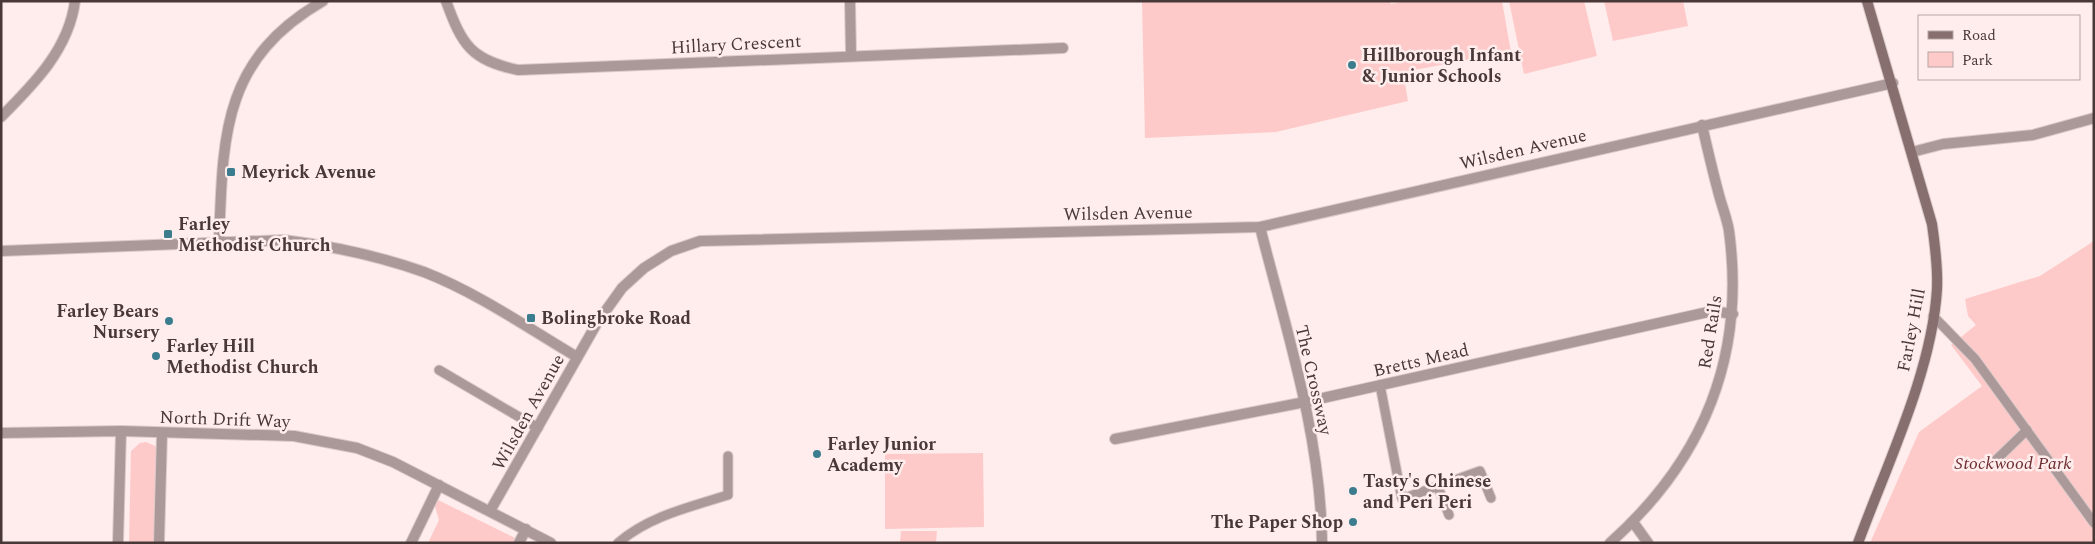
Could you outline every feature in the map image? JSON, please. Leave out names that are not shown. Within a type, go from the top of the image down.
[{"type":"main road","name":"Farley Hill","points":[[1858,543],[1919,380],[1937,288],[1936,252],[1932,224],[1893,83],[1867,1]]},
{"type":"street","points":[[1,117],[31,87],[59,50],[74,12],[75,1]]},
{"type":"street","points":[[219,243],[222,157],[240,85],[253,62],[272,39],[297,16],[323,1]]},
{"type":"street","name":"Hillary Crescent","points":[[446,1],[457,31],[469,47],[493,64],[518,70],[851,55],[1063,48]]},
{"type":"street","points":[[850,1],[851,55]]},
{"type":"street","name":"Wilsden Avenue","points":[[490,511],[597,323],[622,288],[644,268],[671,251],[700,241],[1260,227],[1702,124],[1893,83]]},
{"type":"street","points":[[1912,152],[1943,144],[2033,135],[2094,118]]},
{"type":"street","name":"Red Rails","points":[[1610,543],[1633,522],[1676,470],[1694,441],[1712,402],[1721,374],[1733,314],[1733,281],[1728,230],[1702,124]]},
{"type":"street","name":"The Crossway","points":[[1260,227],[1305,402],[1316,468],[1322,543]]},
{"type":"street","points":[[1,251],[284,240],[320,245],[379,258],[425,273],[473,296],[578,357]]},
{"type":"street","name":"Bretts Mead","points":[[1115,439],[1305,402],[1699,314],[1713,312],[1733,314]]},
{"type":"street","points":[[118,543],[121,432]]},
{"type":"street","name":"North Drift Way","points":[[1,433],[121,432],[294,436],[357,448],[393,462],[551,543]]},
{"type":"street","points":[[160,543],[162,433]]},
{"type":"street","points":[[411,543],[439,485]]},
{"type":"street","points":[[1633,522],[1648,543]]},
{"type":"street","points":[[519,543],[526,529]]},
{"type":"lane","points":[[1933,316],[1975,359],[2094,523]]},
{"type":"lane","points":[[439,370],[538,428]]},
{"type":"lane","points":[[1380,385],[1402,499],[1480,471],[1491,498]]},
{"type":"lane","points":[[1996,460],[2027,430]]},
{"type":"lane","points":[[618,543],[654,520],[674,511],[728,495],[728,456]]},
{"type":"lane","points":[[1438,487],[1449,515]]},
{"type":"green space","name":"Hillborough Infant & Junior Schools","points":[[1142,1],[1390,1],[1391,4],[1406,1],[1502,1],[1511,52],[1403,72],[1408,101],[1276,132],[1145,138]]},
{"type":"green space","points":[[1509,1],[1584,1],[1597,56],[1524,74]]},
{"type":"green space","points":[[1604,1],[1683,1],[1688,26],[1613,41]]},
{"type":"green space","name":"Stockwood Park","points":[[2094,241],[2094,543],[1870,543],[1919,432],[1982,386],[1951,345],[1976,325],[1968,316],[1965,299],[2040,276]]},
{"type":"green space","points":[[146,442],[155,446],[158,452],[156,543],[129,543],[131,451],[140,443]]},
{"type":"green space","points":[[983,453],[984,527],[885,529],[885,454]]},
{"type":"green space","points":[[436,499],[515,538],[513,543],[428,543],[439,520],[434,503]]},
{"type":"green space","points":[[901,531],[937,531],[936,543],[900,543]]},
{"type":"place","name":"Hillborough Infant & Junior Schools","points":[[1352,65]]},
{"type":"place","name":"Meyrick Avenue","points":[[231,172]]},
{"type":"place","name":"Farley Methodist Church","points":[[168,234]]},
{"type":"place","name":"Bolingbroke Road","points":[[531,318]]},
{"type":"place","name":"Farley Bears Nursery","points":[[169,321]]},
{"type":"place","name":"Farley Hill Methodist Church","points":[[156,356]]},
{"type":"place","name":"Farley Junior Academy","points":[[817,454]]},
{"type":"place","name":"Tasty's Chinese and Peri Peri","points":[[1353,491]]},
{"type":"place","name":"The Paper Shop","points":[[1353,522]]}]
